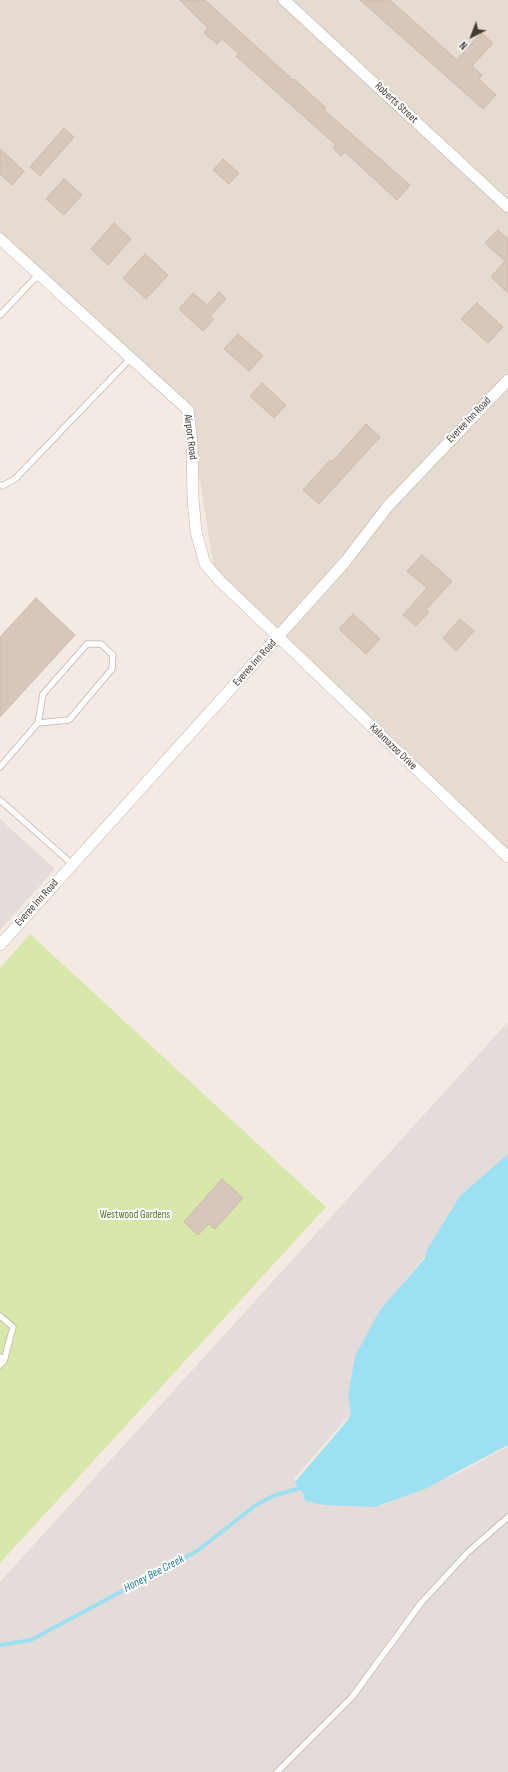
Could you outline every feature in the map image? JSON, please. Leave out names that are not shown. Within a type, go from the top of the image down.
[{"type":"street","name":"Roberts Street","points":[[284,0],[508,207]]},
{"type":"street","name":"Airport Road","points":[[0,239],[188,410],[192,443],[193,498],[196,525],[205,564],[220,581],[279,637]]},
{"type":"street","name":"Everee Inn Road","points":[[0,945],[279,637],[345,562],[388,506],[508,380]]},
{"type":"street","name":"Kalamazoo Drive","points":[[279,637],[508,857]]},
{"type":"lane","points":[[0,315],[39,274]]},
{"type":"lane","points":[[0,485],[2,486],[16,479],[131,358]]},
{"type":"lane","points":[[0,767],[38,723],[43,694],[87,644],[101,644],[113,655],[112,669],[68,720],[38,723]]},
{"type":"lane","points":[[0,800],[72,864]]},
{"type":"lane","points":[[0,1316],[13,1328],[1,1361]]},
{"type":"lane","points":[[278,1772],[352,1697],[421,1603],[468,1552],[508,1517]]},
{"type":"shaded area","points":[[0,0],[508,0],[508,853],[215,576],[195,448],[173,389],[0,233]]},
{"type":"shaded area","points":[[0,819],[55,869],[0,930]]},
{"type":"shaded area","points":[[508,1022],[508,1155],[402,1284],[365,1370],[352,1412],[294,1479],[310,1498],[380,1506],[459,1473],[508,1446],[508,1772],[0,1772],[0,1582]]},
{"type":"green space","name":"Westwood Gardens","points":[[30,934],[326,1207],[0,1563],[0,968]]},
{"type":"water","points":[[508,1154],[508,1445],[425,1489],[375,1507],[325,1505],[305,1501],[304,1495],[295,1482],[347,1421],[351,1413],[348,1396],[355,1356],[380,1310],[425,1258],[427,1250],[460,1196]]},
{"type":"building","points":[[180,0],[205,0],[326,108],[324,110],[410,185],[397,200],[345,152],[341,156],[333,148],[336,145],[236,56],[239,54],[222,39],[217,44],[204,33],[208,28]]},
{"type":"building","points":[[360,0],[390,0],[457,60],[481,33],[493,43],[472,66],[482,75],[479,79],[496,95],[483,109]]},
{"type":"building","points":[[64,128],[74,137],[40,176],[30,167]]},
{"type":"building","points":[[0,149],[24,171],[12,185],[0,174]]},
{"type":"building","points":[[223,159],[239,173],[229,184],[213,170]]},
{"type":"building","points":[[64,179],[82,195],[64,215],[46,199]]},
{"type":"building","points":[[114,223],[131,239],[108,265],[91,249]]},
{"type":"building","points":[[498,230],[508,239],[508,293],[491,277],[505,261],[485,243]]},
{"type":"building","points":[[145,254],[168,275],[146,299],[123,278]]},
{"type":"building","points":[[219,292],[226,299],[210,316],[214,319],[203,331],[179,309],[193,293],[207,305]]},
{"type":"building","points":[[477,303],[503,327],[488,343],[461,319]]},
{"type":"building","points":[[238,334],[263,356],[249,371],[224,349]]},
{"type":"building","points":[[262,383],[286,405],[274,418],[250,396]]},
{"type":"building","points":[[366,424],[380,437],[319,504],[303,490],[330,460],[332,462]]},
{"type":"building","points":[[422,555],[452,581],[426,610],[429,612],[416,626],[403,615],[427,588],[407,571]]},
{"type":"building","points":[[36,598],[75,635],[0,717],[0,637]]},
{"type":"building","points":[[353,614],[380,639],[366,654],[339,629]]},
{"type":"building","points":[[460,619],[474,631],[456,651],[443,638]]},
{"type":"building","points":[[222,1179],[243,1198],[215,1229],[209,1224],[198,1235],[184,1222]]},
{"type":"waterway","name":"Honey Bee Creek","points":[[0,1645],[31,1640],[197,1551],[256,1505],[273,1496],[300,1488]]}]
